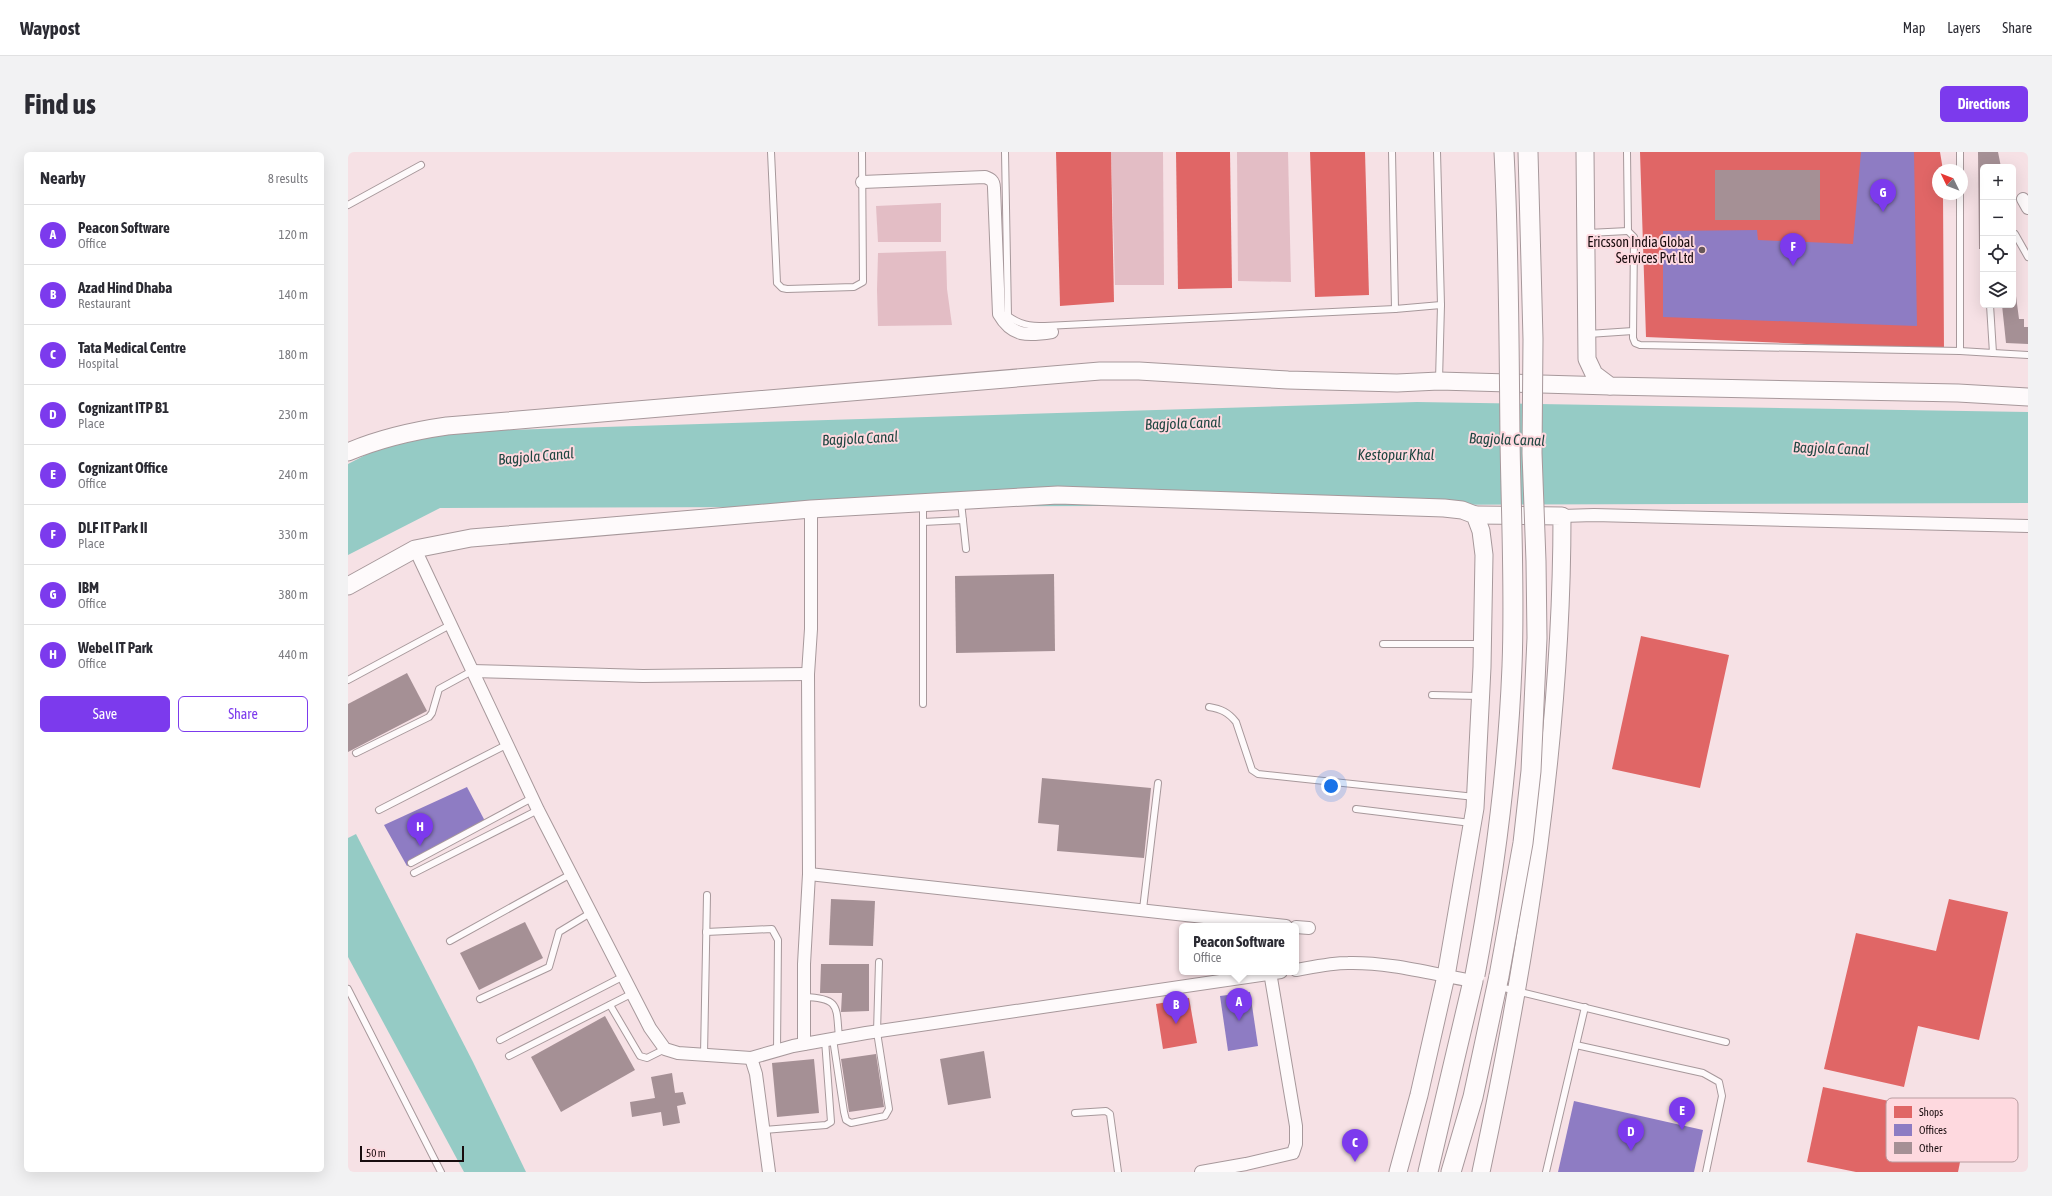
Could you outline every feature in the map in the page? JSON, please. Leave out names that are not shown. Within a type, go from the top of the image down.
[{"type":"main road","points":[[1428,1172],[1474,978],[1486,917],[1508,724],[1512,665],[1509,308],[1504,152]]},
{"type":"main road","points":[[1451,1172],[1473,1097],[1497,981],[1523,844],[1531,771],[1537,638],[1532,454],[1533,339],[1528,152]]},
{"type":"street","points":[[1585,152],[1587,359],[1594,374],[1610,386]]},
{"type":"street","points":[[862,182],[985,177],[990,179],[994,183],[999,314],[1008,327],[1016,333],[1052,332]]},
{"type":"street","points":[[350,449],[404,433],[447,426],[1100,371],[1147,372],[1288,380],[1397,383],[1439,381],[1711,389],[1958,393],[2028,397]]},
{"type":"street","points":[[348,586],[415,549],[471,538],[812,509],[1058,495],[1444,508],[1462,510],[1475,515],[2028,526]]},
{"type":"street","points":[[804,1044],[804,997],[809,874],[808,674],[811,629],[812,509]]},
{"type":"street","points":[[1398,1172],[1419,1095],[1446,976],[1475,798],[1481,696],[1484,555],[1481,531],[1475,515]]},
{"type":"street","points":[[1481,1172],[1517,992],[1550,750],[1558,628],[1562,516]]},
{"type":"street","points":[[415,549],[532,798],[592,912],[650,1028],[665,1049],[678,1053],[751,1058],[804,1044],[832,1039],[1261,975]]},
{"type":"street","points":[[472,671],[643,676],[808,674]]},
{"type":"street","points":[[809,874],[1143,910],[1246,923]]},
{"type":"street","points":[[1299,927],[1309,928]]},
{"type":"street","points":[[1299,970],[1330,965],[1362,963],[1401,967],[1446,976],[1474,978]]},
{"type":"street","points":[[1201,1172],[1246,1164],[1293,1153],[1296,1144],[1296,1126],[1274,975]]},
{"type":"street","points":[[751,1058],[756,1074],[769,1172]]},
{"type":"lane","points":[[771,152],[777,283],[782,288],[854,288],[863,282],[862,152]]},
{"type":"lane","points":[[1005,152],[1008,316],[1017,323],[1029,326],[1045,326],[1395,308],[1441,304]]},
{"type":"lane","points":[[1392,152],[1395,308]]},
{"type":"lane","points":[[1437,152],[1441,304],[1439,381]]},
{"type":"lane","points":[[1627,152],[1628,231],[1634,237],[1633,338],[1635,342],[1640,345],[1960,351],[2028,355]]},
{"type":"lane","points":[[1960,152],[1960,164]]},
{"type":"lane","points":[[348,205],[421,165]]},
{"type":"lane","points":[[1960,200],[1960,351]]},
{"type":"lane","points":[[1586,233],[1628,231]]},
{"type":"lane","points":[[2016,236],[2028,257]]},
{"type":"lane","points":[[1990,308],[1993,353]]},
{"type":"lane","points":[[1586,334],[1633,331]]},
{"type":"lane","points":[[961,500],[966,549]]},
{"type":"lane","points":[[923,503],[923,704]]},
{"type":"lane","points":[[923,522],[963,520]]},
{"type":"lane","points":[[348,680],[450,625]]},
{"type":"lane","points":[[1383,644],[1482,644]]},
{"type":"lane","points":[[356,752],[429,717],[432,713],[439,689],[472,671]]},
{"type":"lane","points":[[1432,695],[1481,696]]},
{"type":"lane","points":[[1209,707],[1222,709],[1236,722],[1252,770],[1258,774],[1475,798]]},
{"type":"lane","points":[[379,810],[506,744]]},
{"type":"lane","points":[[1143,910],[1158,783]]},
{"type":"lane","points":[[411,864],[532,798]]},
{"type":"lane","points":[[1356,809],[1472,823]]},
{"type":"lane","points":[[414,873],[538,810]]},
{"type":"lane","points":[[450,941],[571,874]]},
{"type":"lane","points":[[704,1055],[707,895]]},
{"type":"lane","points":[[480,999],[549,967],[559,932],[592,912]]},
{"type":"lane","points":[[706,932],[772,929],[775,933],[778,940],[777,1051]]},
{"type":"lane","points":[[832,1039],[846,1120],[851,1122],[885,1116],[889,1109],[877,1032],[879,962]]},
{"type":"lane","points":[[500,1040],[624,976]]},
{"type":"lane","points":[[1497,981],[1517,992],[1585,1007],[1726,1042]]},
{"type":"lane","points":[[348,989],[441,1172]]},
{"type":"lane","points":[[509,1056],[633,993]]},
{"type":"lane","points":[[764,1130],[826,1125],[831,1122],[832,1039],[836,1009],[827,999],[804,997]]},
{"type":"lane","points":[[610,1005],[640,1056],[647,1058],[665,1049]]},
{"type":"lane","points":[[1546,1172],[1585,1007]]},
{"type":"lane","points":[[1576,1045],[1704,1073],[1719,1082],[1722,1096],[1706,1172]]},
{"type":"lane","points":[[1075,1113],[1106,1111],[1110,1114],[1118,1172]]},
{"type":"shaded area","points":[[1111,152],[1163,152],[1164,285],[1115,285]]},
{"type":"shaded area","points":[[1237,152],[1288,152],[1291,282],[1238,281]]},
{"type":"shaded area","points":[[941,203],[941,242],[878,242],[876,206]]},
{"type":"shaded area","points":[[946,251],[947,289],[952,325],[878,326],[878,253]]},
{"type":"water","name":"Kestopur Khal","points":[[1417,402],[2028,412],[2028,503],[440,508],[348,555],[348,464],[408,433]]},
{"type":"water","points":[[356,834],[473,1062],[526,1172],[464,1172],[348,957],[348,838]]},
{"type":"building: Shops","points":[[1056,152],[1111,152],[1114,302],[1060,306]]},
{"type":"building: Shops","points":[[1176,152],[1230,152],[1232,288],[1178,289]]},
{"type":"building: Shops","points":[[1310,152],[1365,152],[1369,295],[1315,297]]},
{"type":"building: Shops","points":[[1640,152],[1940,152],[1942,164],[1932,164],[1932,200],[1943,200],[1944,350],[1646,337]]},
{"type":"building: Shops","points":[[1641,636],[1729,655],[1700,788],[1612,769]]},
{"type":"building: Shops","points":[[1949,899],[2008,912],[1979,1040],[1918,1026],[1904,1087],[1824,1069],[1856,933],[1936,951]]},
{"type":"building: Shops","points":[[1189,998],[1197,1043],[1163,1049],[1156,1004]]},
{"type":"building: Shops","points":[[1823,1087],[1886,1100],[1886,1162],[1960,1162],[1958,1172],[1856,1172],[1807,1162]]},
{"type":"building: Offices","points":[[1861,152],[1914,152],[1917,326],[1663,317],[1663,231],[1757,230],[1758,240],[1853,244]]},
{"type":"building: Offices","points":[[467,787],[486,823],[407,866],[384,825]]},
{"type":"building: Offices","points":[[1250,992],[1258,1046],[1228,1051],[1220,996]]},
{"type":"building: Offices","points":[[1574,1101],[1703,1130],[1694,1172],[1558,1172]]},
{"type":"building: Other","points":[[1978,152],[1998,152],[2000,164],[1980,164],[1979,249]]},
{"type":"building: Other","points":[[1715,170],[1820,170],[1820,220],[1715,220]]},
{"type":"building: Other","points":[[2016,296],[2019,319],[2024,319],[2024,327],[2028,327],[2028,344],[2006,343],[2002,308],[2016,308]]},
{"type":"building: Other","points":[[1054,574],[1055,651],[956,653],[955,576]]},
{"type":"building: Other","points":[[407,673],[427,711],[348,752],[348,704]]},
{"type":"building: Other","points":[[1042,778],[1151,788],[1144,858],[1057,851],[1059,825],[1038,823]]},
{"type":"building: Other","points":[[831,899],[875,901],[873,946],[829,945]]},
{"type":"building: Other","points":[[525,922],[543,958],[479,990],[460,953]]},
{"type":"building: Other","points":[[821,964],[869,964],[869,1011],[841,1012],[842,993],[820,993]]},
{"type":"building: Other","points":[[605,1016],[635,1070],[561,1112],[531,1057]]},
{"type":"building: Other","points":[[984,1051],[991,1098],[948,1105],[940,1059]]},
{"type":"building: Other","points":[[876,1054],[884,1107],[849,1112],[841,1059]]},
{"type":"building: Other","points":[[814,1059],[819,1113],[777,1117],[772,1063]]},
{"type":"building: Other","points":[[672,1073],[675,1093],[683,1092],[686,1104],[677,1106],[680,1123],[663,1126],[661,1112],[632,1117],[630,1102],[655,1098],[651,1077]]},
{"type":"place","name":"IBM","points":[[1883,212]]},
{"type":"place","name":"Ericsson India Global Services Pvt Ltd","points":[[1702,250]]},
{"type":"place","name":"DLF IT Park II","points":[[1793,266]]},
{"type":"place","name":"Webel IT Park","points":[[420,846]]},
{"type":"place","name":"Peacon Software","points":[[1239,1021]]},
{"type":"place","name":"Azad Hind Dhaba","points":[[1176,1024]]},
{"type":"place","name":"Cognizant Office","points":[[1682,1130]]},
{"type":"place","name":"Cognizant ITP B1","points":[[1631,1151]]},
{"type":"place","name":"Tata Medical Centre","points":[[1355,1162]]},
{"type":"water label","name":"Bagjola Canal","points":[[1183,423]]},
{"type":"water label","name":"Bagjola Canal","points":[[860,438]]},
{"type":"water label","name":"Bagjola Canal","points":[[1507,439]]},
{"type":"water label","name":"Bagjola Canal","points":[[1831,448]]},
{"type":"water label","name":"Bagjola Canal","points":[[536,456]]}]
